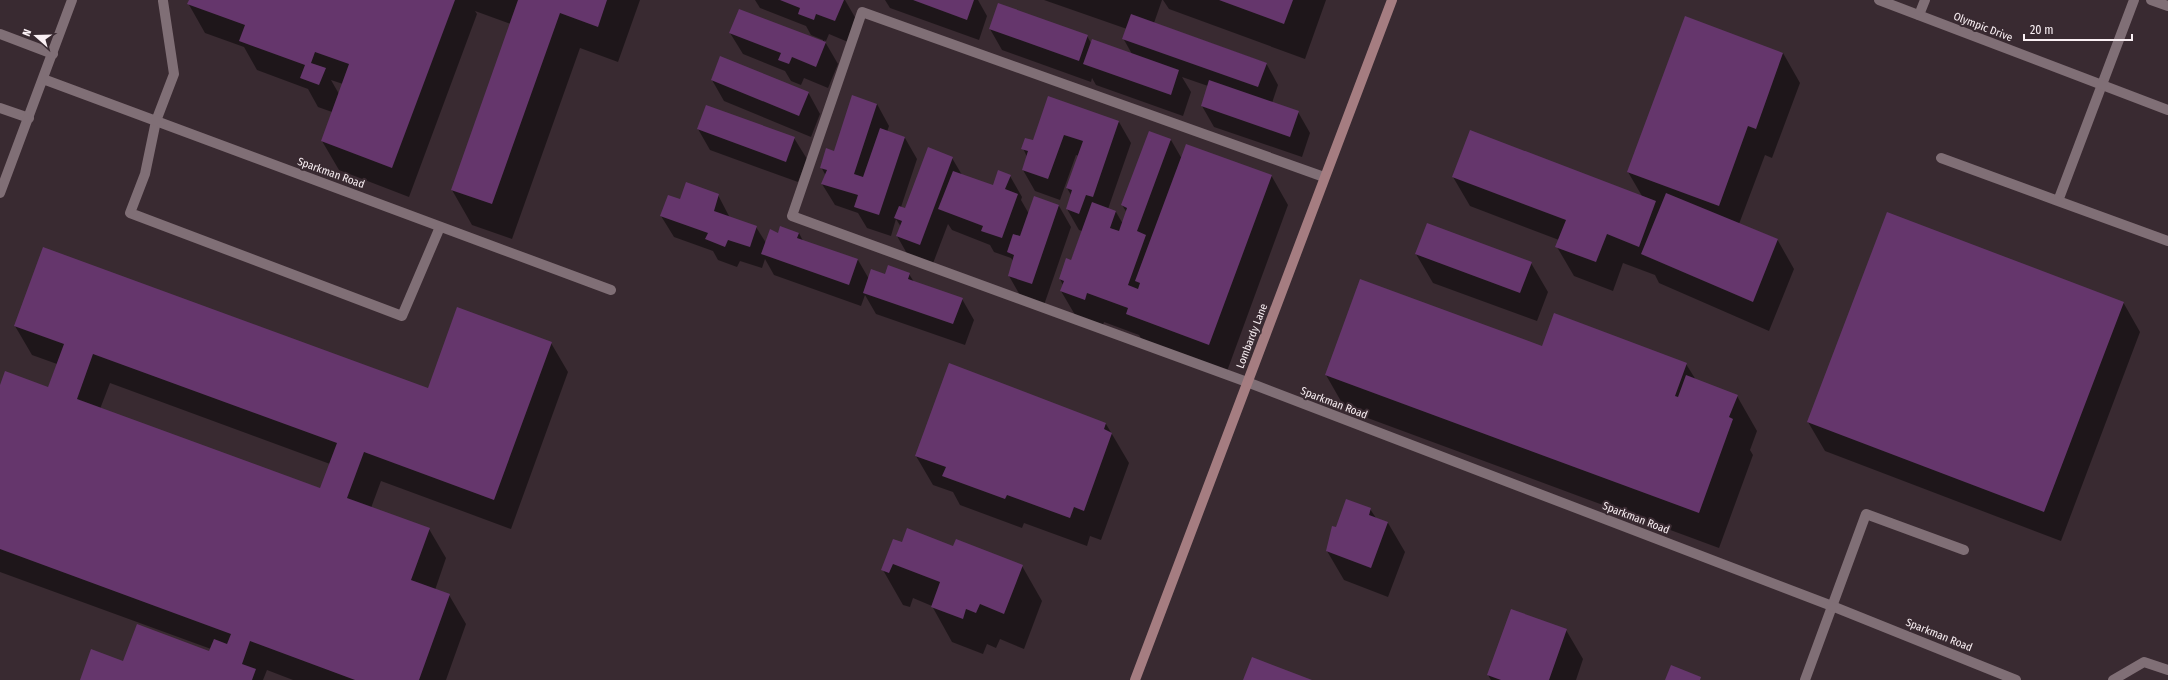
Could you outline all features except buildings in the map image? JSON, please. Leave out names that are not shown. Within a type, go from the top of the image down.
[{"type":"main road","name":"Lombardy Lane","points":[[1135,680],[1392,0]]},
{"type":"street","points":[[0,194],[72,0]]},
{"type":"street","points":[[163,0],[174,74],[156,121],[144,174],[130,213],[402,316],[440,227]]},
{"type":"street","name":"Olympic Drive","points":[[1879,0],[2168,110]]},
{"type":"street","points":[[1919,15],[1925,0]]},
{"type":"street","points":[[2058,202],[2134,0]]},
{"type":"street","points":[[2151,0],[2168,6]]},
{"type":"street","name":"Sparkman Road","points":[[1324,177],[862,12],[792,216],[1247,382],[1832,606],[2016,680]]},
{"type":"street","points":[[0,34],[53,54]]},
{"type":"street","name":"Sparkman Road","points":[[43,79],[611,290]]},
{"type":"street","points":[[0,108],[28,118]]},
{"type":"street","points":[[1941,158],[2168,241]]},
{"type":"street","points":[[1805,680],[1866,514],[1964,550]]},
{"type":"street","points":[[2113,680],[2144,662],[2168,670]]}]
